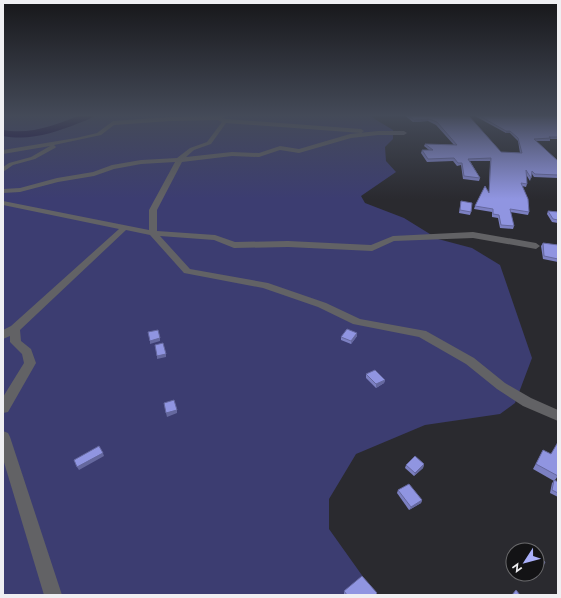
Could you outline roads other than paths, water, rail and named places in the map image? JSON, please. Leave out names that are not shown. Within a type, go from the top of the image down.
[{"type":"street","points":[[3,152],[58,143]]},
{"type":"street","points":[[3,170],[11,164],[32,158],[51,148],[67,143]]},
{"type":"street","points":[[209,143],[192,150],[180,159],[153,210],[153,233],[187,271],[265,285],[322,305],[357,322],[422,334],[470,361],[501,386],[527,402],[558,416]]},
{"type":"street","points":[[3,191],[20,190],[56,180],[94,174],[119,166],[232,154],[259,155],[280,148],[300,151],[327,143]]},
{"type":"street","points":[[3,203],[153,233],[215,238],[234,245],[288,244],[372,248],[393,239],[473,235],[536,246]]},
{"type":"street","points":[[3,335],[15,329],[125,227]]},
{"type":"street","points":[[3,408],[30,363],[27,352],[16,342],[15,329]]},
{"type":"street","points":[[3,437],[53,595]]}]
